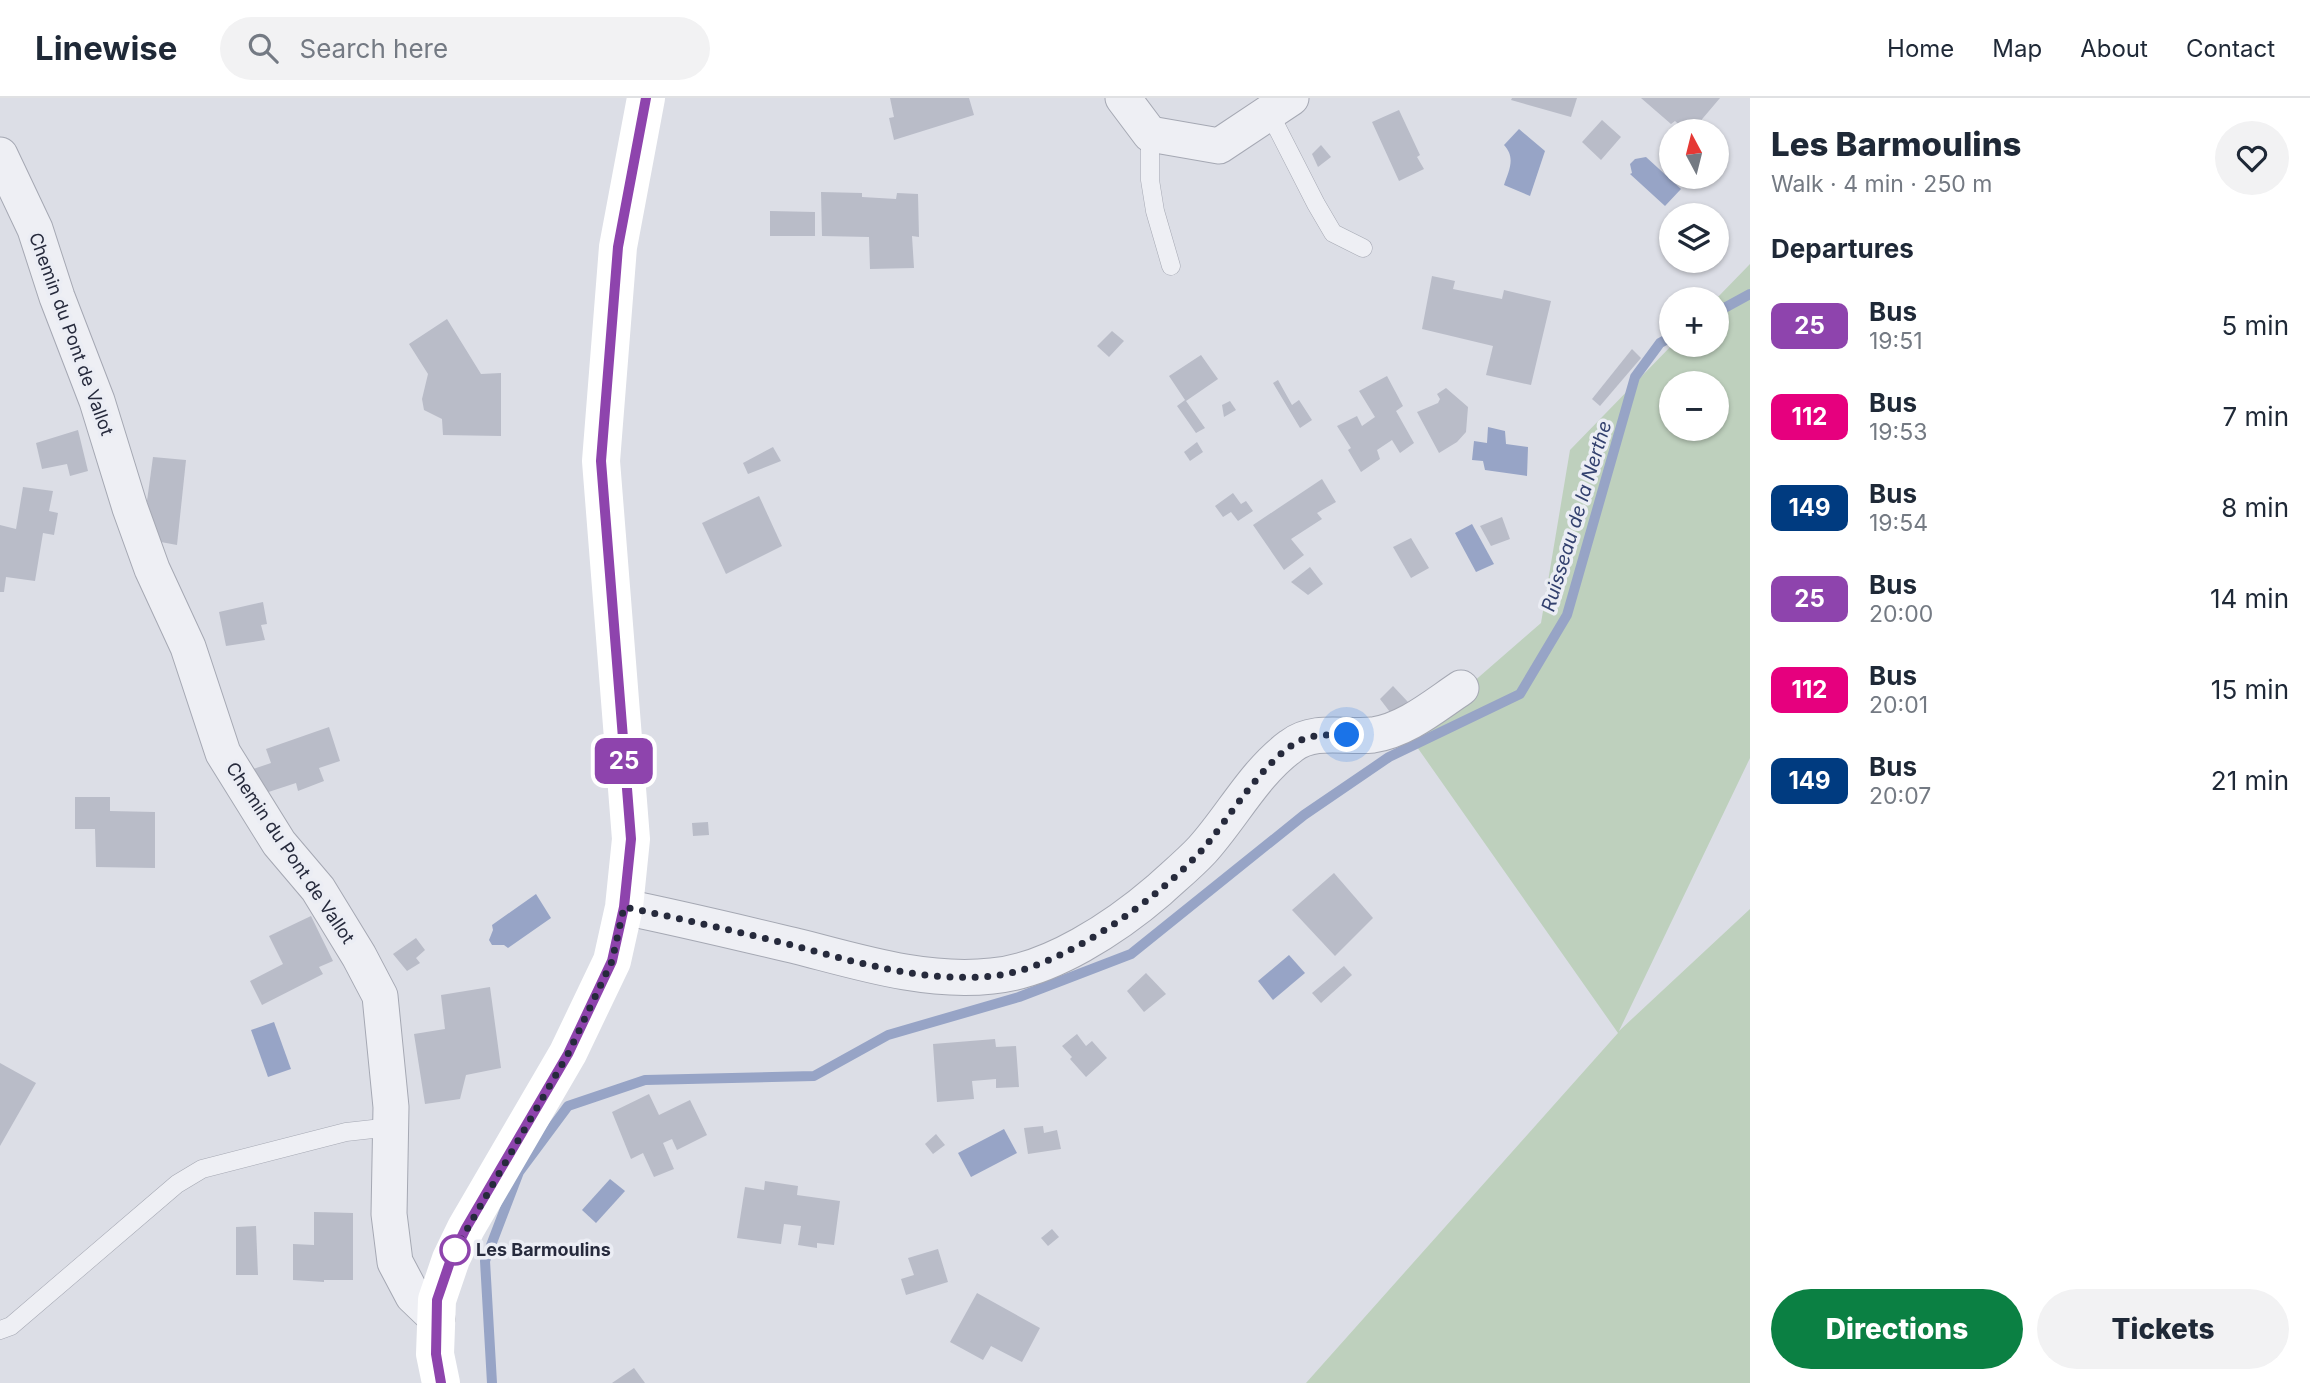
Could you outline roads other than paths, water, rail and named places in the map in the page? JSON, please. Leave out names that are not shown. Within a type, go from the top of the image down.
[{"type":"street","points":[[441,1383],[436,1354],[437,1300],[451,1259],[466,1228],[568,1054],[612,961],[624,907],[631,839],[601,461],[618,247],[646,98]]},
{"type":"street","points":[[1123,98],[1150,134],[1219,146],[1280,105]]},
{"type":"street","name":"Chemin du Pont de Vallot","points":[[0,155],[35,229],[57,297],[97,401],[130,508],[152,569],[188,648],[223,753],[279,843],[318,889],[380,996],[391,1107],[389,1214],[395,1262],[413,1296],[437,1319]]},
{"type":"street","points":[[624,907],[703,922],[892,971],[951,977],[994,976],[1044,964],[1118,921],[1157,892],[1202,850],[1250,787],[1291,745],[1308,737],[1373,735],[1391,730],[1410,722],[1461,688]]},
{"type":"lane","points":[[1280,105],[1334,233],[1363,248]]},
{"type":"lane","points":[[1150,134],[1150,180],[1155,211],[1171,266]]},
{"type":"lane","points":[[0,1330],[11,1326],[177,1184],[202,1169],[346,1132],[391,1127]]},
{"type":"water","points":[[1519,129],[1545,151],[1530,196],[1504,185],[1511,159],[1504,145]]},
{"type":"water","points":[[1646,157],[1659,169],[1659,189],[1681,189],[1668,203],[1662,203],[1630,174],[1630,164],[1635,159]]},
{"type":"water","points":[[1488,427],[1505,431],[1506,444],[1528,447],[1527,476],[1485,470],[1483,461],[1472,460],[1474,441],[1487,443]]},
{"type":"water","points":[[1472,524],[1494,564],[1476,572],[1455,533]]},
{"type":"water","points":[[536,894],[551,918],[508,948],[504,945],[492,945],[489,940],[492,925]]},
{"type":"water","points":[[1289,955],[1305,973],[1273,1000],[1258,981]]},
{"type":"water","points":[[274,1022],[291,1069],[268,1077],[251,1030]]},
{"type":"water","points":[[1004,1129],[1017,1153],[971,1177],[958,1153]]},
{"type":"water","points":[[610,1179],[625,1191],[596,1223],[582,1210]]},
{"type":"waterway","name":"Ruisseau de la Nerthe","points":[[1729,305],[1750,294]]},
{"type":"waterway","name":"Ruisseau de la Nerthe","points":[[492,1383],[485,1261],[519,1172],[568,1106],[645,1080],[814,1076],[888,1035],[1019,997],[1131,954],[1304,815],[1389,757],[1520,694],[1567,615],[1635,377],[1659,344]]},
{"type":"place","name":"Les Barmoulins","points":[[455,1250]]}]
